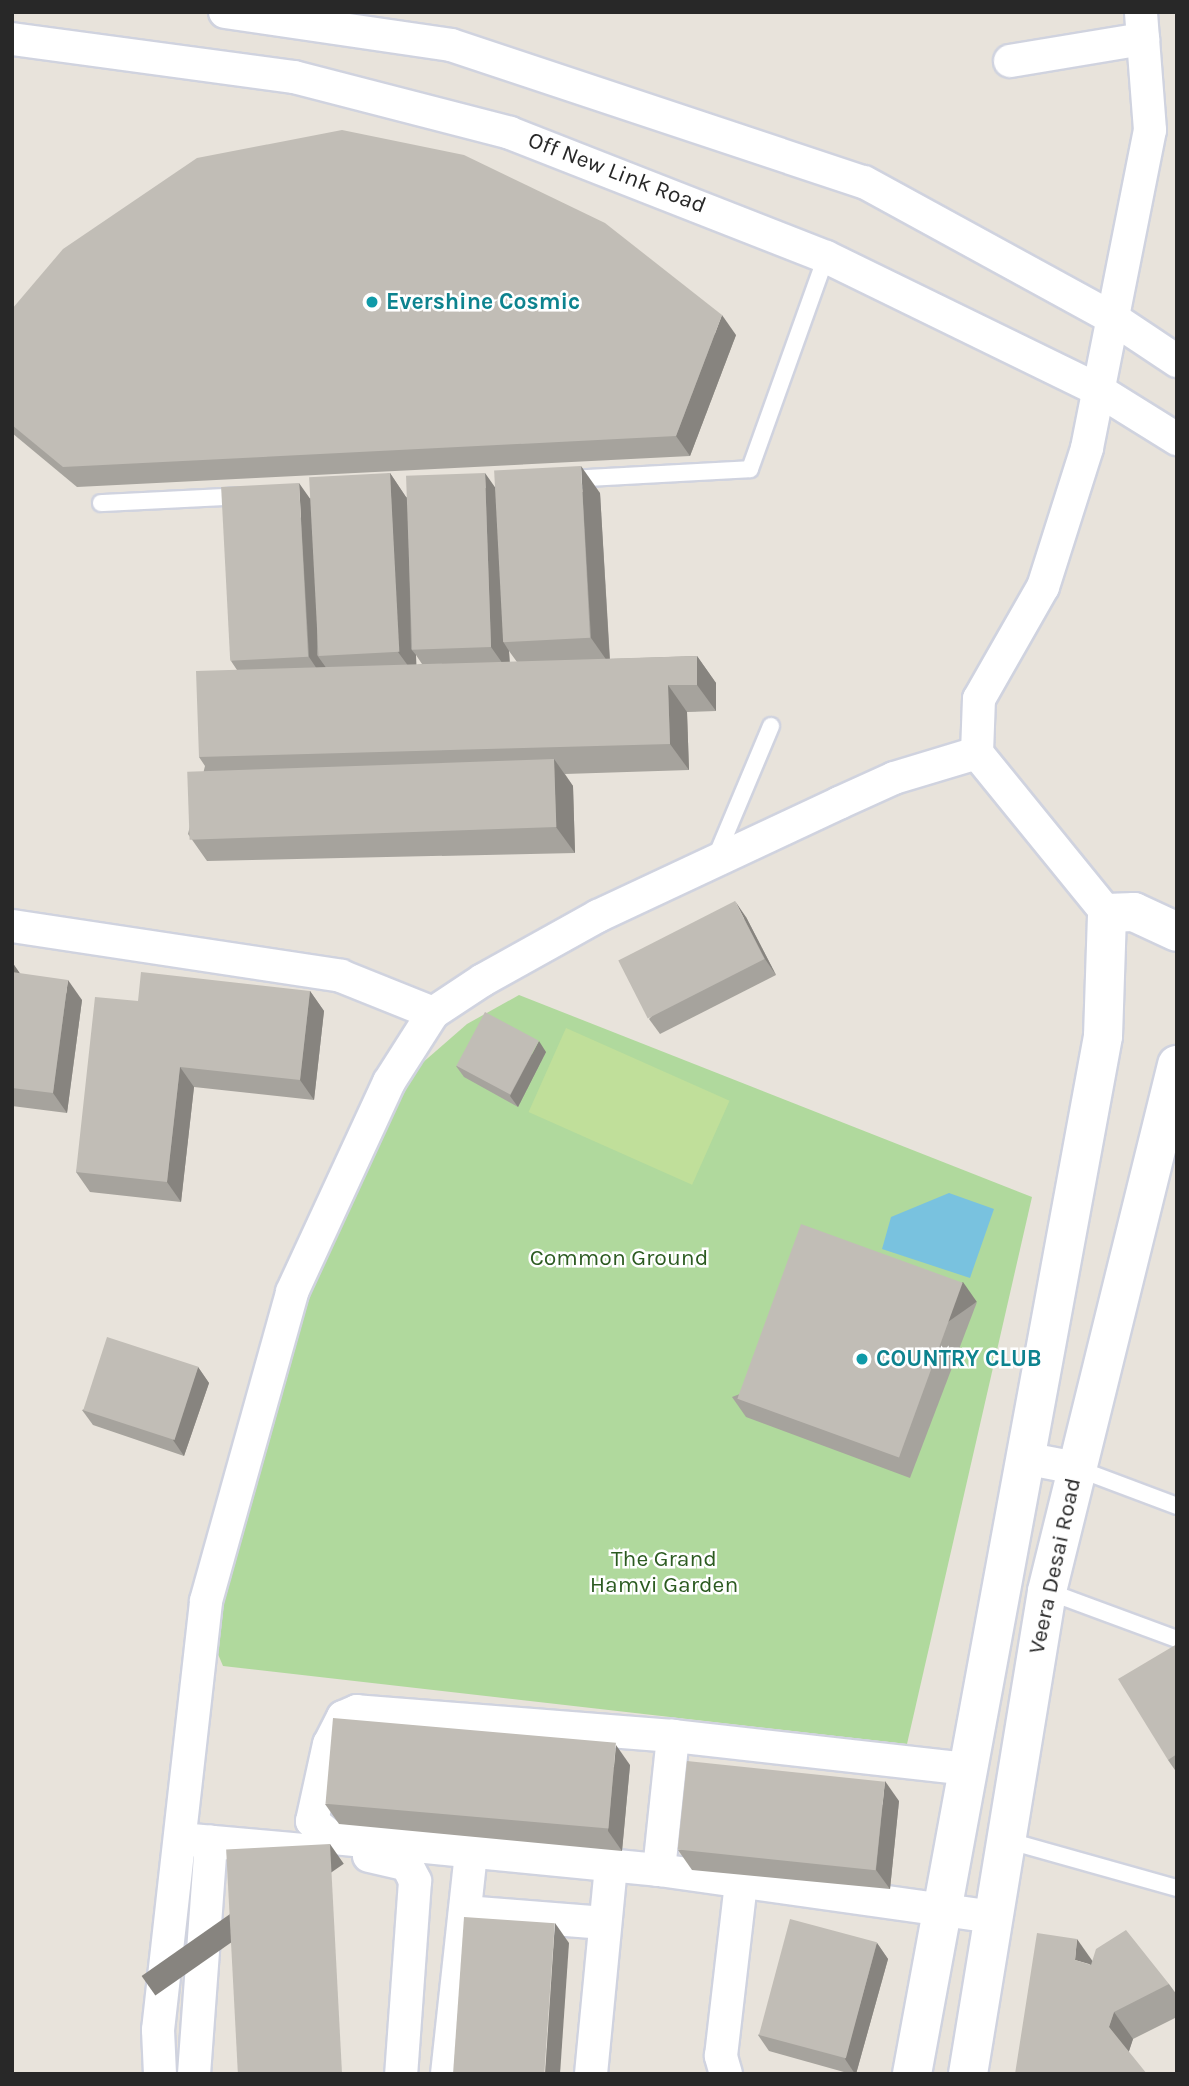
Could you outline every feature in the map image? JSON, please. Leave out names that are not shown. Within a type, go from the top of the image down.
[{"type":"street","points":[[225,12],[451,45],[741,137],[864,182],[1114,319],[1177,362]]},
{"type":"street","points":[[912,2074],[939,1908],[1103,1036],[1107,913],[976,753],[979,699],[1043,587],[1087,448],[1096,388],[1114,319],[1150,131],[1142,26],[1010,61]]},
{"type":"street","name":"Off New Link Road","points":[[12,39],[293,77],[510,132],[826,257],[1096,388],[1177,439]]},
{"type":"street","points":[[160,2074],[158,2030],[206,1601],[292,1292],[389,1082],[433,1013],[598,916],[894,778],[976,753]]},
{"type":"street","points":[[1107,913],[1133,912],[1177,932]]},
{"type":"street","points":[[12,926],[341,976],[433,1013]]},
{"type":"street","name":"Veera Desai Road","points":[[968,2074],[1003,1840],[1047,1591],[1177,1065]]},
{"type":"street","points":[[1024,1458],[1076,1468]]},
{"type":"street","points":[[966,1769],[673,1736],[357,1711],[344,1717],[329,1744],[312,1821],[318,1832],[471,1852],[659,1870],[993,1917]]},
{"type":"street","points":[[659,1870],[673,1736]]},
{"type":"street","points":[[180,1839],[392,1858],[407,1865],[415,1881],[401,2074]]},
{"type":"street","points":[[194,2074],[211,1842]]},
{"type":"street","points":[[447,2074],[471,1852]]},
{"type":"street","points":[[591,2074],[611,1865]]},
{"type":"street","points":[[726,2074],[721,2056],[741,1882]]},
{"type":"street","points":[[465,1912],[605,1923]]},
{"type":"lane","points":[[543,480],[750,469],[826,257]]},
{"type":"lane","points":[[101,503],[267,494]]},
{"type":"lane","points":[[714,862],[772,726]]},
{"type":"lane","points":[[1076,1468],[1177,1506]]},
{"type":"lane","points":[[1047,1591],[1177,1639]]},
{"type":"lane","points":[[1003,1840],[1177,1888]]},
{"type":"green space","points":[[519,995],[1032,1197],[907,1744],[223,1666],[215,1647],[214,1605],[301,1298],[397,1085],[467,1024]]},
{"type":"green space","points":[[566,1028],[730,1101],[692,1185],[529,1112]]},
{"type":"water","points":[[949,1193],[994,1209],[970,1278],[882,1249],[891,1217]]},
{"type":"building","name":"Evershine Cosmic","points":[[342,130],[464,155],[605,223],[722,315],[676,436],[63,467],[12,425],[12,309],[63,249],[197,158]]},
{"type":"building","points":[[581,466],[590,638],[503,642],[494,471]]},
{"type":"building","points":[[390,473],[399,652],[318,656],[309,477]]},
{"type":"building","points":[[485,473],[491,647],[412,650],[406,476]]},
{"type":"building","points":[[299,483],[308,657],[230,661],[221,487]]},
{"type":"building","points":[[697,656],[697,685],[668,685],[670,744],[199,757],[196,671]]},
{"type":"building","points":[[554,759],[556,827],[190,840],[187,772]]},
{"type":"building","points":[[735,901],[765,959],[648,1018],[618,960]]},
{"type":"building","points":[[12,972],[68,980],[53,1093],[12,1088]]},
{"type":"building","points":[[141,972],[310,991],[300,1080],[180,1067],[167,1182],[76,1172],[95,997],[138,1001]]},
{"type":"building","points":[[485,1012],[539,1041],[510,1094],[456,1066]]},
{"type":"building","name":"COUNTRY CLUB","points":[[801,1224],[963,1283],[899,1458],[737,1399]]},
{"type":"building","points":[[107,1337],[198,1367],[175,1440],[83,1410]]},
{"type":"building","points":[[1177,1644],[1177,1754],[1168,1760],[1118,1679]]},
{"type":"building","points":[[333,1718],[616,1743],[608,1828],[326,1804]]},
{"type":"building","points":[[687,1761],[885,1782],[876,1870],[678,1850]]},
{"type":"building","points":[[330,1844],[342,2074],[238,2074],[226,1849]]},
{"type":"building","points":[[464,1917],[555,1923],[544,2074],[453,2074]]},
{"type":"building","points":[[790,1919],[877,1942],[846,2058],[759,2035]]},
{"type":"building","points":[[1126,1930],[1169,1984],[1114,2012],[1109,2027],[1147,2074],[1015,2074],[1037,1933],[1077,1939],[1075,1960],[1091,1965],[1096,1949]]},
{"type":"place","name":"Evershine Cosmic","points":[[372,302]]},
{"type":"place","name":"COUNTRY CLUB","points":[[862,1359]]},
{"type":"park label","name":"Common Ground","points":[[619,1258]]},
{"type":"park label","name":"The Grand Hamvi Garden","points":[[664,1572]]}]
